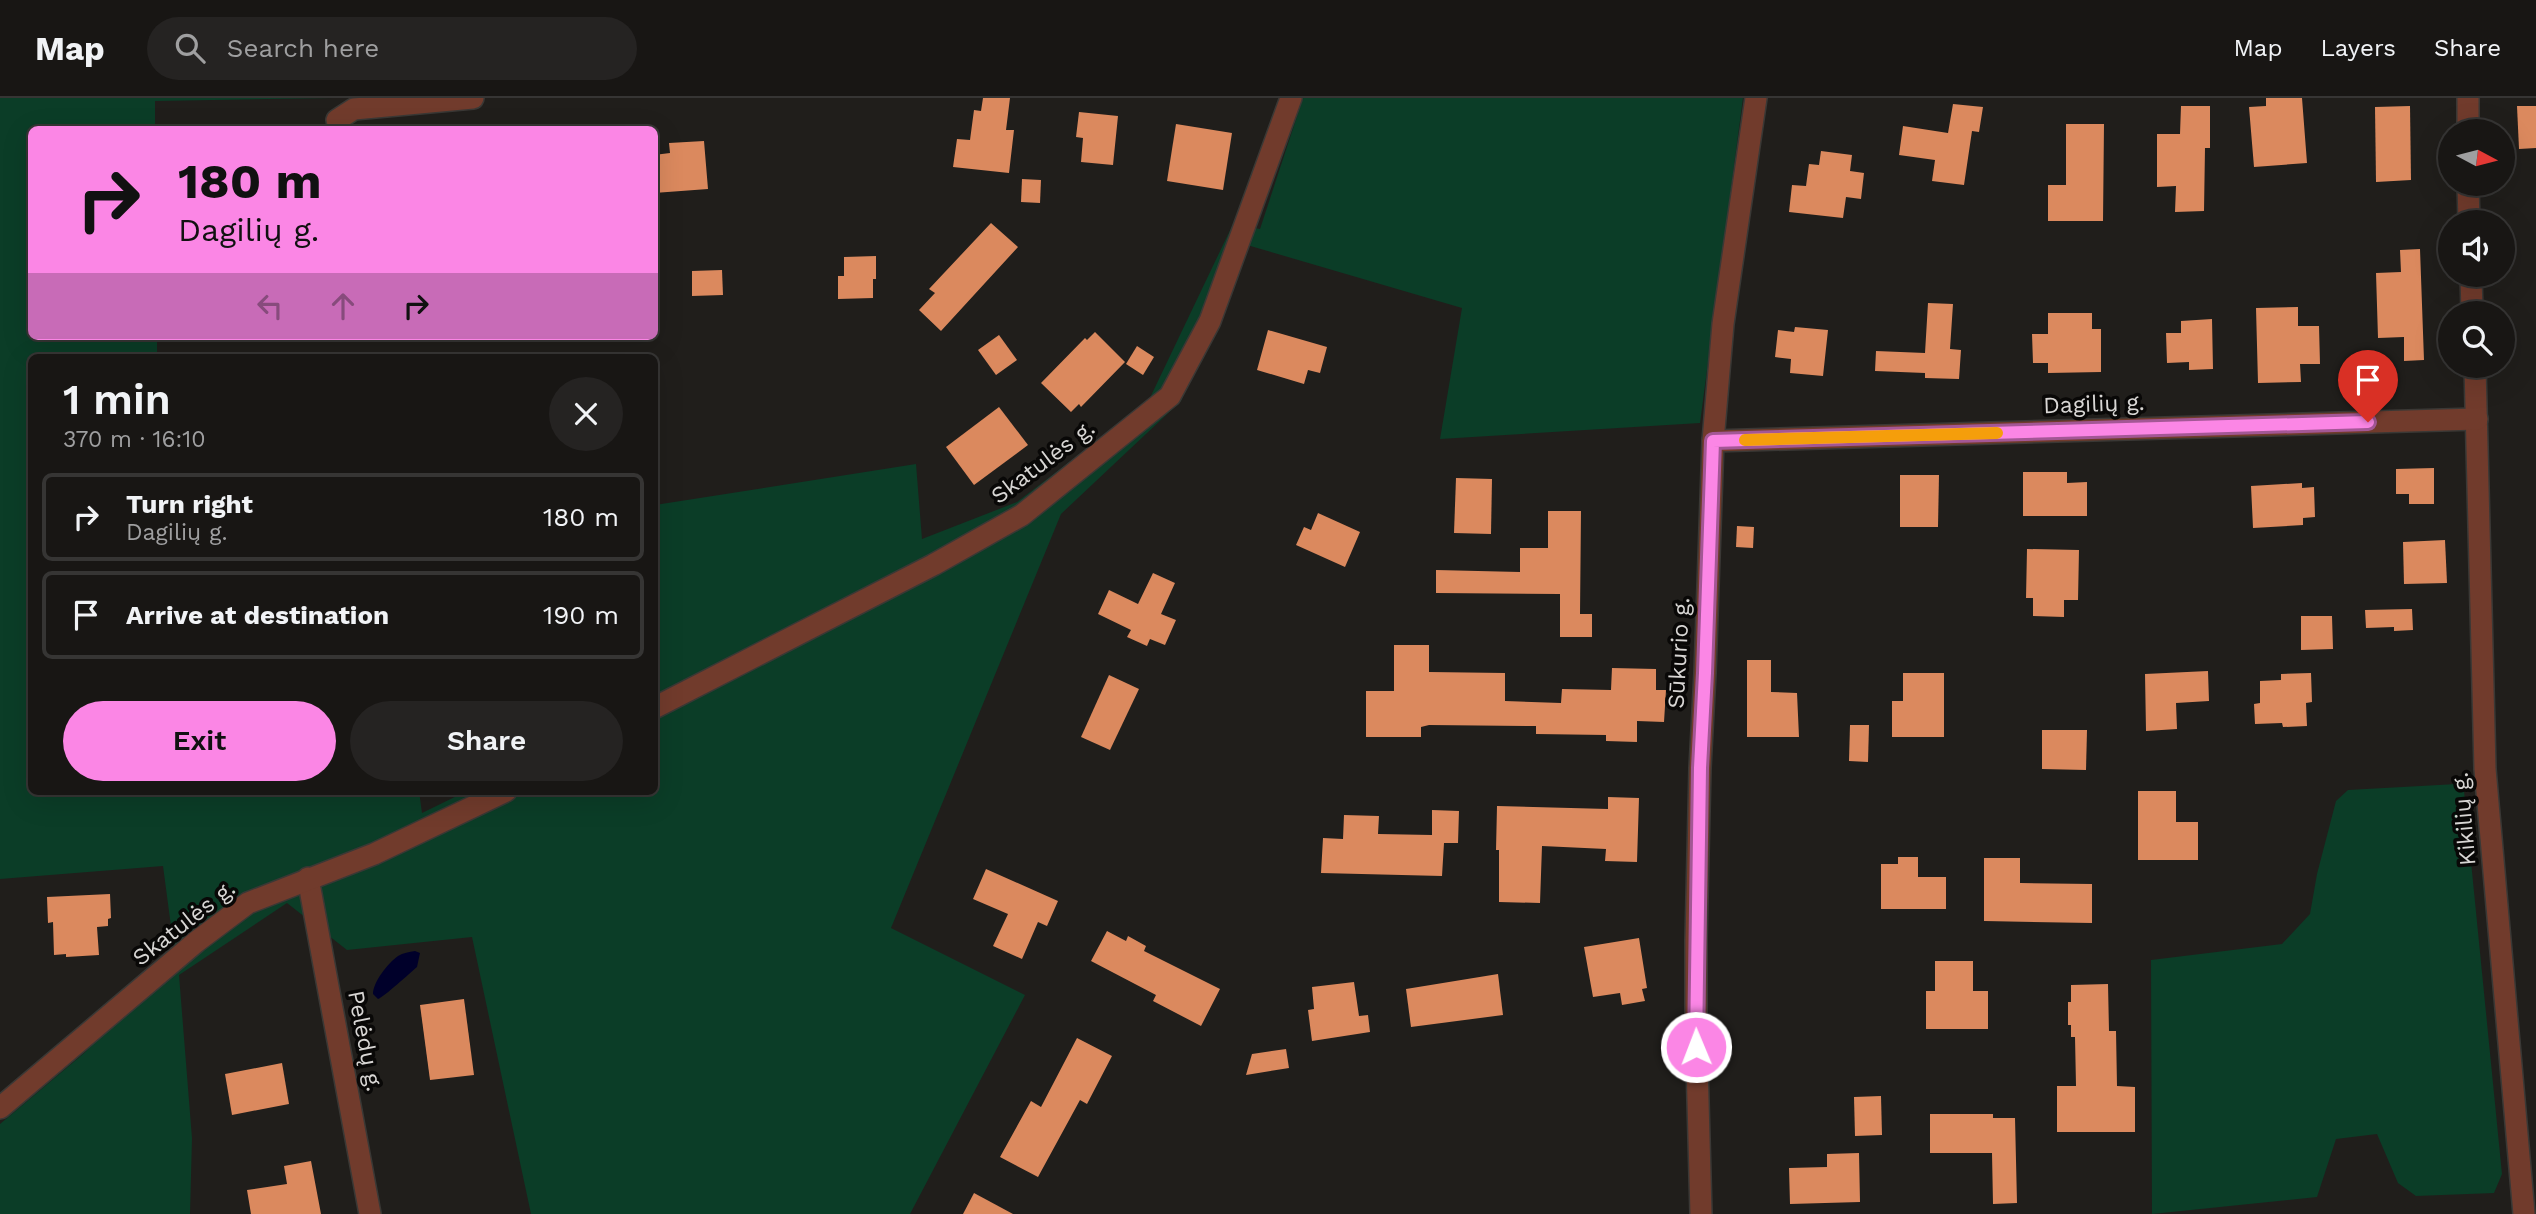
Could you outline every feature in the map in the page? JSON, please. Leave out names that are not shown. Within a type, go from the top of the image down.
[{"type":"street","points":[[337,120],[354,109],[473,98]]},
{"type":"street","name":"Skatulės g.","points":[[658,706],[933,565],[1022,515],[1170,396],[1210,321],[1291,98]]},
{"type":"street","name":"Sūkurio g.","points":[[1701,1214],[1696,940],[1713,441],[1723,324],[1756,98]]},
{"type":"street","points":[[2468,98],[2468,119]]},
{"type":"street","name":"Kikilių g.","points":[[2475,378],[2485,769],[2524,1214]]},
{"type":"street","name":"Dagilių g.","points":[[1713,441],[2477,419]]},
{"type":"street","name":"Skatulės g.","points":[[0,1108],[196,942],[248,903],[374,854],[498,795]]},
{"type":"street","name":"Pelėdų g.","points":[[308,878],[370,1214]]},
{"type":"green space","points":[[0,98],[333,98],[155,101],[155,126],[28,126],[28,340],[157,340],[157,354],[28,354],[28,795],[420,795],[422,813],[459,795],[658,795],[658,505],[916,464],[922,539],[1017,502],[1148,402],[1233,224],[1260,229],[1303,98],[1743,98],[1700,423],[1440,439],[1462,308],[1247,245],[1181,401],[1061,514],[891,928],[1025,995],[910,1214],[531,1214],[472,937],[347,950],[287,903],[179,975],[192,1138],[190,1214],[0,1214],[0,1124],[83,1054],[176,964],[163,866],[0,879]]},
{"type":"green space","points":[[2457,784],[2464,791],[2502,1174],[2494,1193],[2416,1196],[2398,1183],[2377,1134],[2336,1139],[2317,1197],[2152,1214],[2151,960],[2282,944],[2310,914],[2317,874],[2336,801],[2348,790]]},
{"type":"water","points":[[415,951],[420,953],[417,967],[378,999],[373,994],[374,989],[386,968],[398,956]]},
{"type":"building","points":[[983,98],[1010,98],[1006,130],[1014,130],[1009,173],[953,167],[957,139],[970,140],[974,110],[981,111]]},
{"type":"building","points":[[2266,98],[2302,98],[2307,163],[2254,167],[2249,107],[2266,106]]},
{"type":"building","points":[[1953,104],[1983,107],[1979,132],[1972,131],[1964,185],[1932,181],[1935,160],[1899,155],[1903,126],[1948,133]]},
{"type":"building","points":[[2181,106],[2210,106],[2210,148],[2205,148],[2204,211],[2175,212],[2176,186],[2157,187],[2157,134],[2180,134]]},
{"type":"building","points":[[2410,106],[2411,180],[2376,182],[2375,107]]},
{"type":"building","points":[[2517,106],[2536,106],[2536,148],[2519,149]]},
{"type":"building","points":[[1079,112],[1118,116],[1113,165],[1081,162],[1083,138],[1076,137]]},
{"type":"building","points":[[1176,124],[1232,133],[1223,190],[1167,181]]},
{"type":"building","points":[[2066,124],[2104,124],[2103,221],[2048,221],[2048,185],[2066,185]]},
{"type":"building","points":[[704,141],[708,189],[658,193],[658,154],[670,153],[669,143]]},
{"type":"building","points":[[1821,151],[1852,155],[1850,171],[1864,173],[1861,199],[1846,197],[1843,218],[1789,212],[1792,185],[1806,186],[1809,164],[1819,165]]},
{"type":"building","points":[[1022,179],[1041,180],[1040,203],[1021,202]]},
{"type":"building","points":[[991,223],[1018,247],[941,331],[919,310],[935,293],[929,289]]},
{"type":"building","points":[[2420,249],[2424,360],[2404,361],[2404,337],[2378,338],[2376,273],[2401,272],[2400,250]]},
{"type":"building","points":[[876,256],[873,298],[838,299],[838,276],[844,276],[844,257]]},
{"type":"building","points":[[722,270],[723,295],[692,296],[692,271]]},
{"type":"building","points":[[1928,303],[1953,304],[1950,349],[1961,350],[1959,379],[1925,378],[1925,373],[1875,371],[1876,351],[1925,353]]},
{"type":"building","points":[[2298,307],[2298,326],[2319,326],[2320,364],[2300,364],[2301,382],[2258,383],[2256,308]]},
{"type":"building","points":[[2048,313],[2092,313],[2092,329],[2101,329],[2101,372],[2048,373],[2048,363],[2033,363],[2032,334],[2048,334]]},
{"type":"building","points":[[2212,319],[2213,369],[2189,370],[2189,362],[2167,363],[2166,333],[2181,333],[2181,321]]},
{"type":"building","points":[[1795,327],[1828,330],[1823,376],[1790,373],[1791,359],[1775,357],[1778,330],[1794,332]]},
{"type":"building","points":[[1268,330],[1327,347],[1320,373],[1308,370],[1304,384],[1257,370]]},
{"type":"building","points":[[1095,332],[1125,362],[1081,407],[1079,404],[1071,412],[1041,383],[1085,338],[1087,340]]},
{"type":"building","points":[[999,335],[1017,360],[996,375],[978,350]]},
{"type":"building","points":[[1137,346],[1154,357],[1143,375],[1126,364]]},
{"type":"building","points":[[999,407],[1028,445],[974,485],[946,447]]},
{"type":"building","points":[[2434,468],[2434,504],[2409,504],[2409,494],[2396,494],[2396,469]]},
{"type":"building","points":[[2023,472],[2067,472],[2067,483],[2087,482],[2087,516],[2023,516]]},
{"type":"building","points":[[1900,475],[1939,475],[1938,527],[1900,527]]},
{"type":"building","points":[[1456,478],[1492,479],[1491,534],[1454,533]]},
{"type":"building","points":[[2302,483],[2302,488],[2314,487],[2315,517],[2303,518],[2303,525],[2253,528],[2251,486]]},
{"type":"building","points":[[1548,511],[1581,511],[1580,614],[1592,614],[1592,637],[1560,637],[1560,594],[1436,593],[1436,570],[1520,572],[1520,548],[1548,548]]},
{"type":"building","points":[[1318,513],[1360,532],[1345,567],[1296,545],[1304,527],[1311,530]]},
{"type":"building","points":[[1737,526],[1754,527],[1753,548],[1736,547]]},
{"type":"building","points":[[2445,540],[2447,583],[2404,584],[2403,542]]},
{"type":"building","points":[[2027,549],[2079,550],[2078,600],[2064,600],[2064,617],[2033,616],[2033,598],[2026,598]]},
{"type":"building","points":[[1153,573],[1175,583],[1161,614],[1176,620],[1165,645],[1150,639],[1147,646],[1127,637],[1131,630],[1098,614],[1109,590],[1138,604]]},
{"type":"building","points":[[2412,609],[2413,630],[2394,631],[2394,627],[2366,628],[2365,610]]},
{"type":"building","points":[[2301,616],[2332,616],[2333,649],[2301,650]]},
{"type":"building","points":[[1394,645],[1429,645],[1429,672],[1505,673],[1505,701],[1561,703],[1562,689],[1611,690],[1612,668],[1656,669],[1656,690],[1666,690],[1664,722],[1637,721],[1637,742],[1606,741],[1606,735],[1536,734],[1536,726],[1429,725],[1421,727],[1421,737],[1366,737],[1366,691],[1394,691]]},
{"type":"building","points":[[1747,660],[1771,660],[1771,692],[1797,693],[1799,737],[1747,737]]},
{"type":"building","points":[[2208,671],[2209,701],[2176,703],[2177,729],[2146,731],[2145,674]]},
{"type":"building","points":[[1903,673],[1944,673],[1944,737],[1892,737],[1892,701],[1903,701]]},
{"type":"building","points":[[2311,673],[2312,702],[2306,703],[2307,726],[2255,724],[2254,704],[2260,703],[2260,681],[2281,680],[2281,674]]},
{"type":"building","points":[[1109,675],[1139,689],[1110,750],[1081,737]]},
{"type":"building","points":[[1850,725],[1869,725],[1868,762],[1849,761]]},
{"type":"building","points":[[2042,730],[2087,730],[2086,770],[2042,769]]},
{"type":"building","points":[[2138,791],[2176,791],[2176,822],[2198,822],[2198,860],[2138,860]]},
{"type":"building","points":[[1608,797],[1639,798],[1637,862],[1605,861],[1606,849],[1542,846],[1540,903],[1499,902],[1497,806],[1608,809]]},
{"type":"building","points":[[1432,810],[1459,811],[1458,843],[1444,843],[1442,876],[1321,873],[1323,838],[1343,839],[1344,815],[1379,816],[1378,834],[1432,835]]},
{"type":"building","points":[[1898,857],[1918,857],[1918,877],[1946,877],[1946,909],[1881,909],[1881,864],[1898,864]]},
{"type":"building","points":[[1984,858],[2020,858],[2020,883],[2092,884],[2092,923],[1984,921]]},
{"type":"building","points":[[986,869],[1058,901],[1047,926],[1038,922],[1022,959],[993,946],[1008,914],[973,899]]},
{"type":"building","points":[[110,894],[111,918],[108,919],[108,926],[97,927],[99,955],[54,955],[53,922],[48,923],[47,897]]},
{"type":"building","points":[[1107,931],[1126,941],[1128,936],[1146,946],[1144,951],[1220,989],[1201,1026],[1153,1001],[1156,995],[1091,961]]},
{"type":"building","points":[[1639,938],[1647,988],[1642,989],[1645,1001],[1622,1005],[1620,993],[1593,997],[1584,947]]},
{"type":"building","points":[[1935,961],[1973,961],[1973,991],[1988,991],[1988,1029],[1926,1029],[1926,991],[1935,991]]},
{"type":"building","points":[[1498,974],[1503,1015],[1411,1027],[1406,989]]},
{"type":"building","points":[[1354,982],[1359,1016],[1368,1015],[1370,1032],[1312,1041],[1308,1010],[1314,1009],[1312,987]]},
{"type":"building","points":[[2108,984],[2109,1031],[2116,1031],[2117,1086],[2135,1087],[2135,1132],[2057,1132],[2057,1086],[2076,1086],[2075,1037],[2071,1037],[2071,1025],[2068,1025],[2071,985]]},
{"type":"building","points":[[464,999],[474,1075],[430,1080],[420,1005]]},
{"type":"building","points":[[1077,1038],[1112,1056],[1087,1104],[1080,1100],[1038,1177],[1000,1157],[1031,1101],[1041,1107]]},
{"type":"building","points":[[1286,1049],[1289,1068],[1246,1075],[1252,1054]]},
{"type":"building","points":[[282,1063],[289,1104],[232,1115],[225,1074]]},
{"type":"building","points":[[1881,1096],[1882,1135],[1855,1136],[1854,1097]]},
{"type":"building","points":[[1930,1114],[1993,1114],[1993,1118],[2015,1118],[2017,1203],[1993,1204],[1992,1153],[1930,1153]]},
{"type":"building","points":[[1859,1153],[1860,1202],[1790,1204],[1789,1168],[1827,1167],[1827,1154]]},
{"type":"building","points":[[311,1161],[321,1214],[251,1214],[247,1190],[287,1184],[284,1166]]},
{"type":"building","points":[[974,1193],[1013,1214],[963,1214]]},
{"type":"slow traffic","points":[[1745,440],[1997,433]]},
{"type":"route","points":[[1696,1047],[1700,768],[1713,441],[2368,422]]}]
